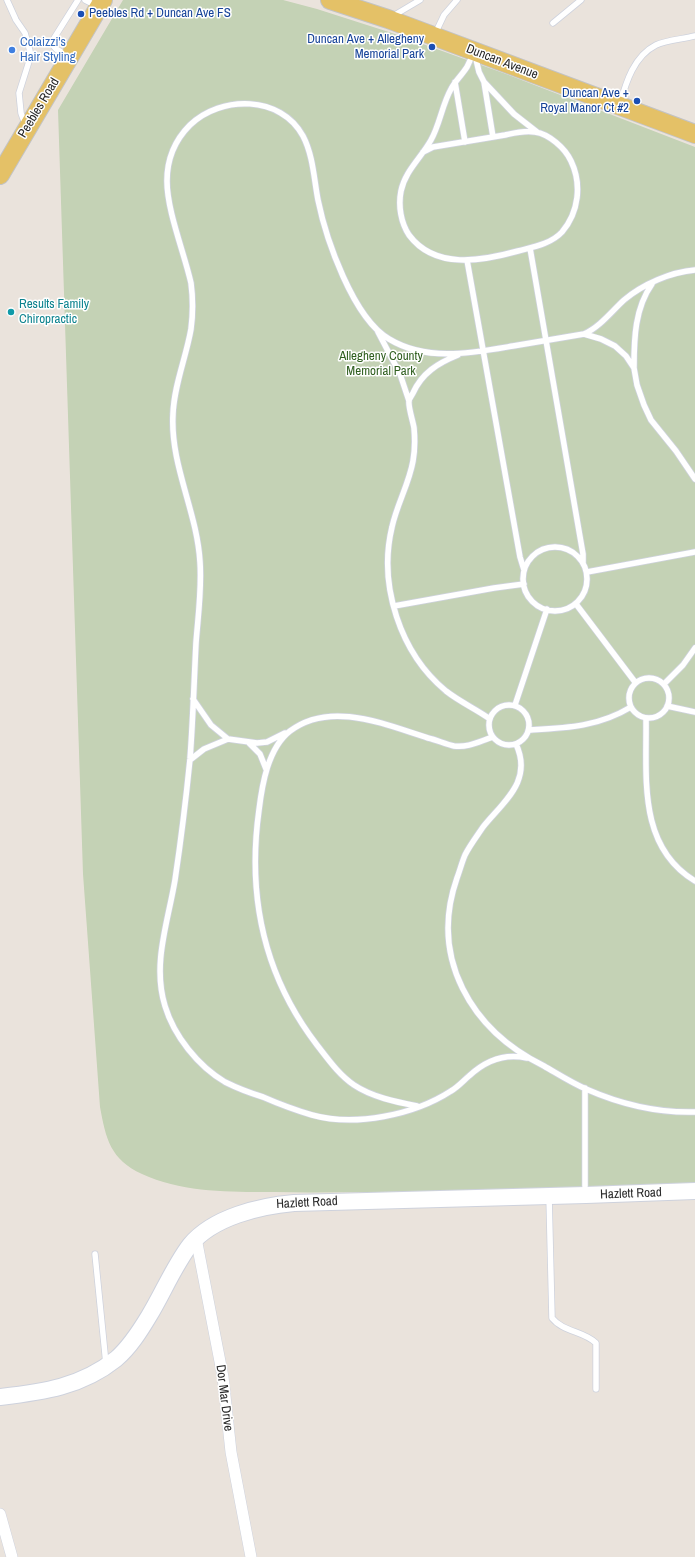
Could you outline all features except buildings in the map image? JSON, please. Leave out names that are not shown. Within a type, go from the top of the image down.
[{"type":"main road","name":"Duncan Avenue","points":[[330,0],[388,19],[695,134]]},
{"type":"main road","name":"Peebles Road","points":[[0,175],[70,57],[96,2]]},
{"type":"street","name":"Hazlett Road","points":[[0,1397],[55,1389],[86,1378],[117,1358],[138,1333],[161,1297],[180,1259],[196,1238],[229,1219],[258,1208],[275,1204],[339,1201],[695,1191]]},
{"type":"street","name":"Dor Mar Drive","points":[[196,1238],[223,1377],[231,1452],[251,1557]]},
{"type":"street","points":[[0,1514],[12,1557]]},
{"type":"lane","points":[[7,0],[16,20],[25,33],[31,55],[19,93],[21,113],[27,128]]},
{"type":"lane","points":[[70,57],[56,49],[51,43],[78,0]]},
{"type":"lane","points":[[388,19],[420,0]]},
{"type":"lane","points":[[434,36],[444,15],[458,0]]},
{"type":"lane","points":[[552,23],[581,0]]},
{"type":"lane","points":[[619,106],[631,71],[645,52],[657,44],[695,36]]},
{"type":"lane","points":[[474,52],[479,72],[484,82],[514,114],[537,132],[562,148],[569,157],[575,169],[578,182],[578,196],[574,210],[561,232],[550,241],[503,255],[468,260],[444,258],[434,255],[413,240],[403,223],[400,206],[400,192],[411,167],[431,140],[450,90],[467,67],[474,52]]},
{"type":"lane","points":[[455,82],[465,142]]},
{"type":"lane","points":[[484,82],[493,137]]},
{"type":"lane","points":[[490,718],[460,701],[433,679],[407,642],[398,623],[389,585],[387,565],[389,544],[396,512],[410,477],[415,447],[414,429],[409,401],[400,374],[376,329],[362,311],[334,257],[324,228],[308,147],[296,126],[275,111],[263,106],[236,104],[221,107],[203,115],[190,125],[179,138],[172,151],[168,164],[167,182],[172,211],[190,276],[193,298],[190,331],[179,376],[173,414],[174,450],[194,520],[200,562],[190,760],[177,863],[160,963],[161,988],[166,1008],[174,1027],[184,1044],[207,1069],[228,1084],[290,1108],[329,1119],[365,1119],[399,1113],[420,1106],[453,1090],[479,1067],[493,1060],[514,1056],[527,1058]]},
{"type":"lane","points":[[423,152],[433,147],[527,132],[537,132]]},
{"type":"lane","points":[[530,248],[583,554],[583,563]]},
{"type":"lane","points":[[468,260],[520,557],[524,570],[524,584],[527,593],[532,601],[539,606],[557,611],[576,604],[583,596],[586,587],[587,572],[583,563],[576,554],[568,549],[550,547],[542,550],[533,556],[524,570]]},
{"type":"lane","points":[[376,329],[388,339],[404,347],[424,353],[439,354],[462,354],[584,334],[595,328],[626,299],[654,282],[678,273],[695,270]]},
{"type":"lane","points":[[654,282],[645,294],[640,306],[634,342],[634,368],[637,385],[651,420],[676,451],[695,479]]},
{"type":"lane","points":[[584,334],[601,339],[615,346],[626,356],[634,368]]},
{"type":"lane","points":[[409,401],[415,388],[424,376],[434,367],[462,354]]},
{"type":"lane","points":[[587,572],[695,552]]},
{"type":"lane","points":[[394,606],[487,589],[524,584]]},
{"type":"lane","points":[[576,604],[635,682]]},
{"type":"lane","points":[[515,705],[546,609]]},
{"type":"lane","points":[[664,684],[683,665],[695,648]]},
{"type":"lane","points":[[648,677],[657,679],[664,684],[669,692],[669,698],[667,706],[661,714],[655,717],[646,718],[637,714],[631,707],[628,696],[630,689],[635,682],[648,677]]},
{"type":"lane","points":[[193,699],[211,725],[228,739],[248,742],[267,742],[304,723],[319,718],[346,716],[373,721],[453,746],[471,745],[493,737]]},
{"type":"lane","points":[[515,705],[526,714],[529,722],[529,730],[522,740],[516,744],[504,744],[493,737],[489,730],[490,718],[493,712],[500,707],[515,705]]},
{"type":"lane","points":[[667,706],[695,712]]},
{"type":"lane","points":[[529,730],[583,726],[616,716],[631,707]]},
{"type":"lane","points":[[646,718],[648,808],[653,829],[665,853],[686,876],[695,882]]},
{"type":"lane","points":[[289,731],[277,746],[266,769],[257,822],[256,888],[258,908],[271,962],[281,987],[311,1037],[330,1062],[344,1076],[354,1085],[367,1092],[402,1103],[420,1106]]},
{"type":"lane","points":[[190,760],[204,749],[228,739]]},
{"type":"lane","points":[[248,742],[260,754],[266,769]]},
{"type":"lane","points":[[516,744],[521,754],[518,784],[505,803],[484,827],[465,856],[453,890],[449,911],[449,949],[460,986],[481,1018],[494,1031],[527,1058],[603,1096],[646,1107],[670,1111],[695,1112]]},
{"type":"lane","points":[[585,1088],[585,1186]]},
{"type":"lane","points":[[549,1196],[552,1318],[556,1323],[590,1337],[596,1344],[596,1389]]},
{"type":"lane","points":[[95,1254],[106,1366]]},
{"type":"green space","name":"Allegheny County Memorial Park","points":[[123,0],[283,0],[317,9],[395,34],[506,74],[695,147],[695,1186],[377,1192],[207,1190],[174,1185],[142,1174],[123,1162],[111,1147],[107,1138],[100,1107],[83,874],[58,110]]},
{"type":"place","name":"Peebles Rd + Duncan Ave FS","points":[[81,14]]},
{"type":"place","name":"Duncan Ave + Allegheny Memorial Park","points":[[432,47]]},
{"type":"place","name":"Colaizzi's Hair Styling","points":[[12,50]]},
{"type":"place","name":"Duncan Ave + Royal Manor Ct #2","points":[[637,101]]},
{"type":"place","name":"Results Family Chiropractic","points":[[11,312]]}]
